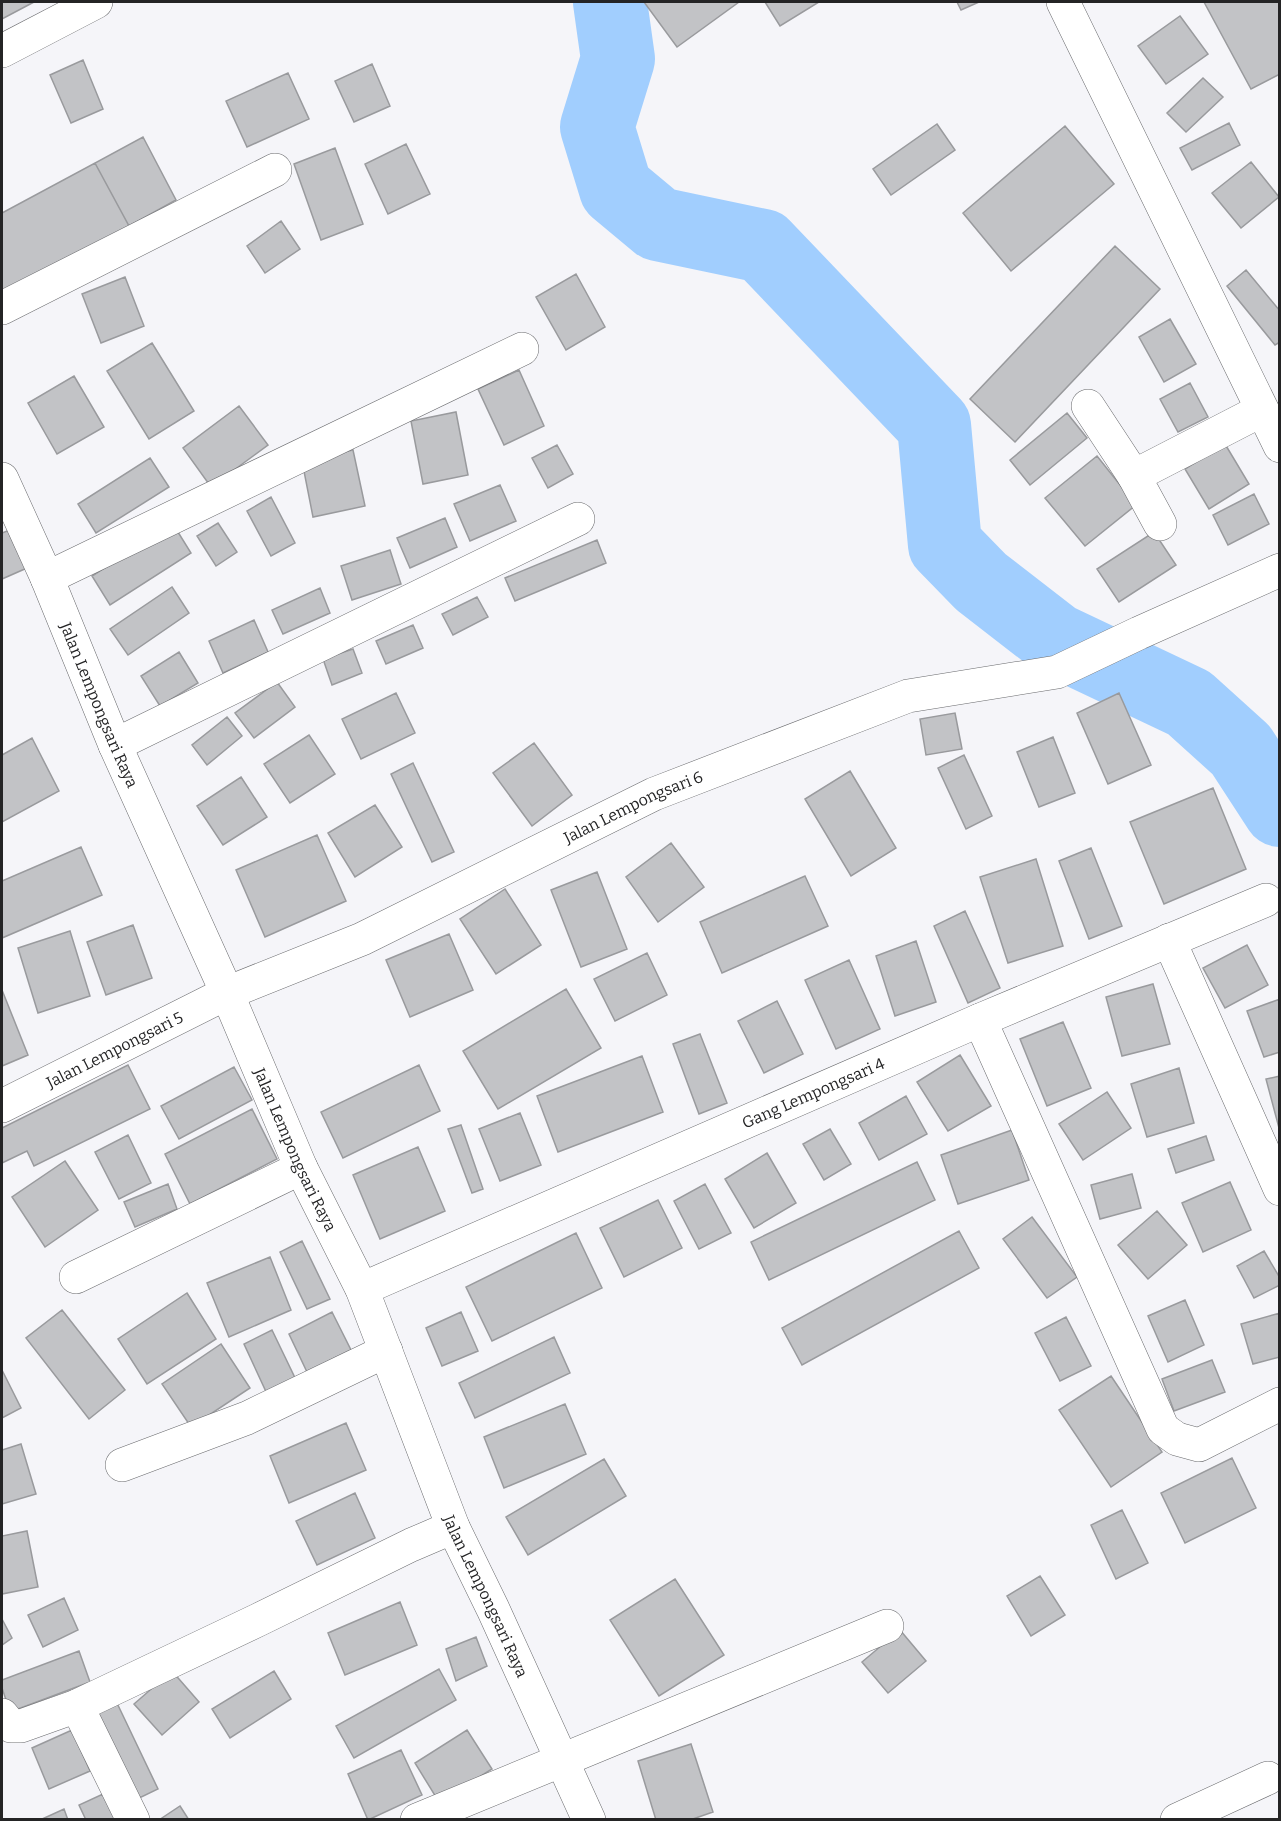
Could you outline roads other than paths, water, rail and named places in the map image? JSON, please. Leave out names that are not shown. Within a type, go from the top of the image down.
[{"type":"street","points":[[2,51],[96,2]]},
{"type":"street","points":[[1063,2],[1280,446]]},
{"type":"street","points":[[2,308],[275,170]]},
{"type":"street","points":[[46,578],[522,349]]},
{"type":"street","points":[[1088,406],[1134,476],[1160,524]]},
{"type":"street","points":[[1134,476],[1262,411]]},
{"type":"street","name":"Jalan Lempongsari Raya","points":[[2,479],[115,745],[227,993],[301,1168],[362,1289],[453,1527],[589,1820]]},
{"type":"street","points":[[115,745],[578,519]]},
{"type":"street","name":"Jalan Lempongsari 6","points":[[227,993],[362,939],[654,794],[908,696],[1057,672],[1280,570]]},
{"type":"street","name":"Gang Lempongsari 4","points":[[362,1289],[980,1020],[1266,900]]},
{"type":"street","points":[[1169,940],[1280,1189]]},
{"type":"street","name":"Jalan Lempongsari 5","points":[[2,1106],[227,993]]},
{"type":"street","points":[[980,1020],[1163,1429],[1177,1439],[1199,1445],[1280,1404]]},
{"type":"street","points":[[76,1277],[301,1168]]},
{"type":"street","points":[[122,1465],[247,1418],[386,1351]]},
{"type":"street","points":[[2,1715],[11,1726],[21,1726],[77,1706],[411,1545],[453,1527]]},
{"type":"street","points":[[417,1820],[887,1626]]},
{"type":"street","points":[[77,1706],[133,1820]]},
{"type":"street","points":[[1177,1820],[1268,1778]]},
{"type":"waterway","points":[[610,2],[618,59],[597,127],[616,189],[658,224],[763,246],[934,425],[945,545],[981,582],[1056,640],[1189,703],[1241,750],[1280,810]]}]
